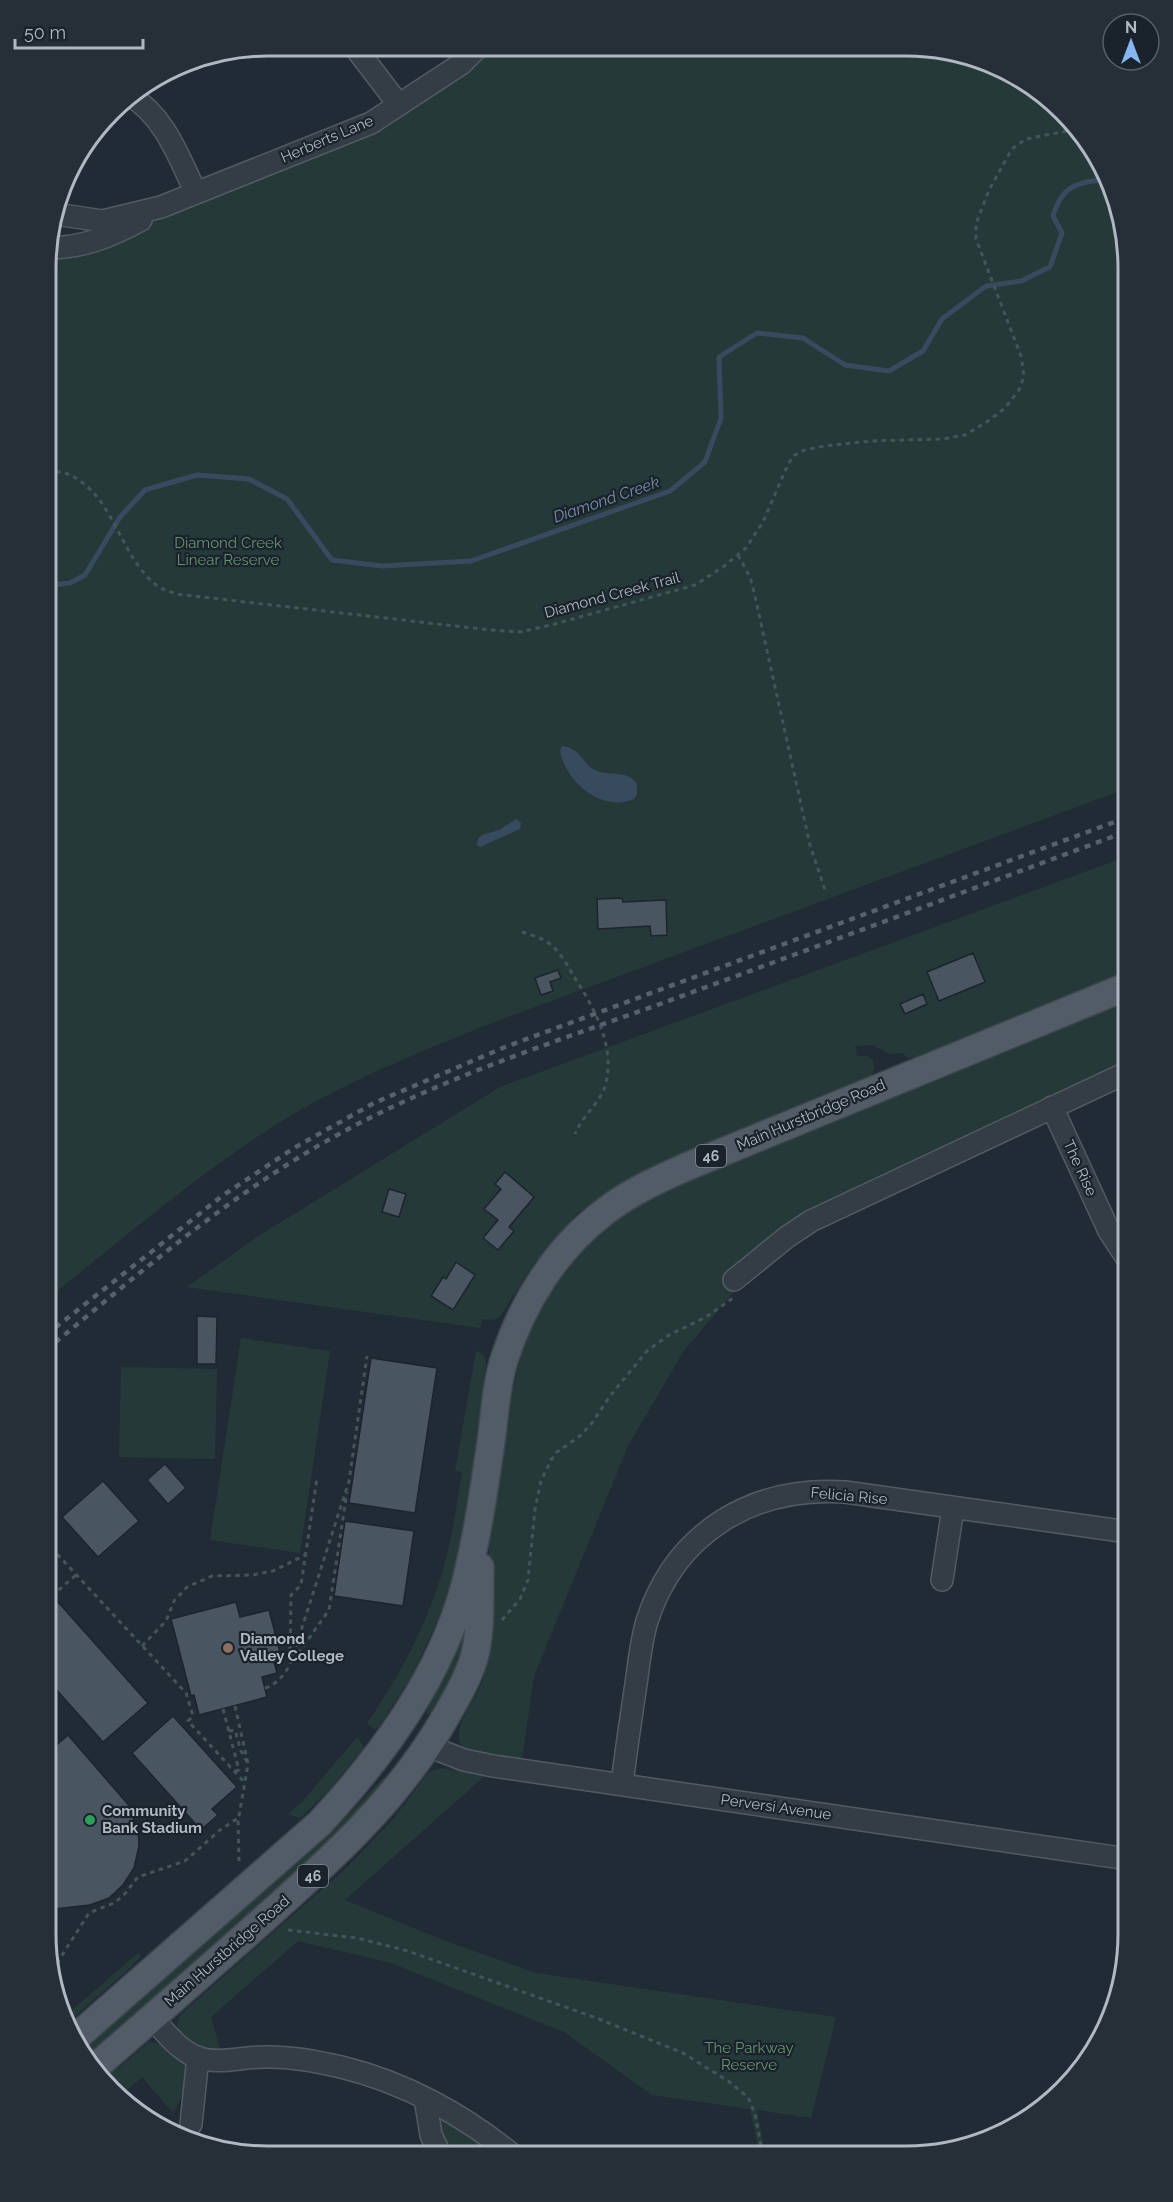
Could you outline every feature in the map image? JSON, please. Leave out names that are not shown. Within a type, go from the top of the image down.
[{"type":"main road","name":"Main Hurstbridge Road","points":[[81,2034],[320,1822],[347,1794],[396,1732],[448,1633],[464,1586],[482,1506],[504,1359],[513,1334],[530,1299],[551,1266],[583,1229],[604,1212],[657,1180],[686,1167],[1118,990]]},
{"type":"main road","name":"Main Hurstbridge Road","points":[[99,2063],[355,1837],[384,1804],[428,1746],[457,1697],[474,1656],[478,1617],[482,1506]]},
{"type":"main road","points":[[396,1732],[428,1746]]},
{"type":"street","points":[[362,56],[399,105]]},
{"type":"street","name":"Herberts Lane","points":[[63,215],[103,221],[161,207],[371,123],[461,64],[469,56]]},
{"type":"street","points":[[137,101],[150,111],[172,142],[196,193]]},
{"type":"street","name":"Herberts Lane","points":[[56,248],[94,242],[117,234],[161,207]]},
{"type":"street","points":[[62,215],[75,222],[77,236],[74,243],[68,247]]},
{"type":"street","points":[[738,1286],[787,1237],[811,1221],[1118,1077]]},
{"type":"street","name":"The Rise","points":[[1052,1107],[1118,1244]]},
{"type":"street","name":"Felicia Rise","points":[[622,1784],[642,1643],[653,1604],[682,1557],[713,1527],[748,1506],[771,1498],[809,1491],[845,1492],[1118,1531]]},
{"type":"street","points":[[942,1580],[953,1508]]},
{"type":"street","name":"Perversi Avenue","points":[[428,1746],[464,1760],[484,1764],[1118,1858]]},
{"type":"street","points":[[152,2018],[181,2048],[198,2057],[216,2061],[266,2057],[316,2062],[368,2075],[425,2098],[468,2122],[500,2146]]},
{"type":"street","points":[[191,2124],[198,2057]]},
{"type":"street","points":[[425,2098],[431,2135],[436,2146]]},
{"type":"path","name":"Diamond Creek Trail","points":[[56,472],[68,474],[99,498],[135,562],[156,586],[176,594],[520,632],[551,626],[695,585],[746,548],[763,522],[784,471],[792,457],[801,451],[873,441],[943,439],[965,435],[1005,408],[1019,390],[1024,376],[1021,356],[976,239],[976,224],[989,190],[1012,149],[1026,139],[1067,131]]},
{"type":"path","points":[[738,555],[750,577],[754,592],[810,845],[825,890]]},
{"type":"path","points":[[522,932],[542,939],[561,955],[593,1008],[606,1045],[608,1067],[603,1092],[581,1121],[575,1134]]},
{"type":"path","points":[[498,1624],[520,1599],[528,1580],[535,1509],[542,1481],[551,1460],[592,1424],[610,1396],[647,1351],[669,1335],[706,1317],[738,1286]]},
{"type":"path","points":[[265,1688],[273,1686],[280,1679],[329,1610],[367,1356]]},
{"type":"path","points":[[290,1665],[291,1595],[301,1585],[317,1478]]},
{"type":"path","points":[[290,1665],[349,1481]]},
{"type":"path","points":[[56,1552],[186,1694],[193,1716],[188,1721],[246,1784]]},
{"type":"path","points":[[142,1646],[166,1621],[174,1601],[187,1587],[212,1576],[252,1575],[273,1571],[305,1555]]},
{"type":"path","points":[[56,1592],[77,1574]]},
{"type":"path","points":[[235,1706],[248,1764],[238,1818],[239,1862]]},
{"type":"path","points":[[223,1709],[239,1770],[235,1771]]},
{"type":"path","points":[[229,1731],[236,1730],[241,1751],[248,1764]]},
{"type":"path","points":[[58,1965],[89,1913],[114,1903],[123,1896],[138,1877],[185,1861],[220,1830],[238,1818]]},
{"type":"path","points":[[288,1930],[357,1938],[408,1950],[599,2019],[683,2054],[728,2081],[748,2097],[755,2114],[761,2146]]},
{"type":"green space","name":"Diamond Creek Linear Reserve","points":[[482,56],[933,57],[960,63],[999,77],[1034,99],[1065,128],[1082,150],[1096,174],[1110,213],[1116,240],[1118,268],[1118,792],[492,1023],[376,1071],[293,1114],[237,1151],[154,1213],[56,1292],[56,251],[123,237],[462,75],[473,67]]},
{"type":"green space","points":[[1118,860],[1118,981],[999,1029],[944,1046],[922,1056],[908,1058],[903,1053],[889,1054],[873,1045],[855,1046],[857,1056],[868,1056],[873,1060],[874,1069],[870,1079],[603,1195],[576,1214],[552,1245],[534,1263],[500,1317],[494,1320],[482,1319],[480,1328],[187,1287],[257,1237],[500,1087]]},
{"type":"green space","points":[[1118,1002],[1118,1070],[808,1216],[737,1288],[683,1352],[628,1446],[534,1676],[522,1760],[475,1754],[464,1749],[459,1732],[486,1668],[489,1543],[510,1404],[523,1345],[537,1313],[569,1263],[602,1228],[655,1192]]},
{"type":"green space","points":[[241,1338],[330,1351],[300,1553],[210,1540]]},
{"type":"green space","points":[[476,1351],[484,1356],[486,1366],[477,1432],[476,1468],[454,1583],[413,1674],[378,1728],[374,1729],[367,1723],[413,1646],[431,1605],[445,1563],[462,1472],[455,1471]]},
{"type":"green space","points":[[121,1367],[217,1369],[215,1459],[119,1457]]},
{"type":"green space","points":[[468,1591],[465,1659],[435,1711],[426,1715],[434,1685]]},
{"type":"green space","points":[[358,1736],[364,1748],[325,1794],[300,1818],[288,1814],[303,1801]]},
{"type":"green space","name":"The Parkway Reserve","points":[[440,1768],[487,1774],[345,1900],[443,1940],[536,1973],[836,2017],[811,2118],[757,2110],[764,2146],[758,2146],[750,2109],[652,2095],[564,2032],[391,1963],[298,1941],[211,2017],[221,2053],[197,2046],[183,2037],[177,2023],[180,2015],[345,1869],[394,1818],[428,1773]]},
{"type":"green space","points":[[391,1775],[368,1810],[94,2056],[85,2042],[293,1859],[336,1828],[383,1778]]},
{"type":"green space","points":[[138,1953],[141,1956],[73,2018],[71,2011]]},
{"type":"green space","points":[[148,2042],[161,2044],[181,2060],[187,2068],[187,2087],[173,2113],[142,2077],[125,2091],[106,2071],[109,2068],[118,2069]]},
{"type":"green space","points":[[442,2120],[446,2120],[487,2146],[446,2146],[437,2126]]},
{"type":"water","points":[[562,746],[574,750],[597,771],[624,775],[634,780],[637,784],[637,794],[634,799],[610,802],[587,792],[570,774],[564,763],[560,751]]},
{"type":"water","points":[[516,819],[521,823],[520,829],[480,847],[477,845],[482,835],[499,830]]},
{"type":"building","points":[[622,898],[623,902],[666,900],[667,935],[651,936],[650,926],[598,929],[597,899]]},
{"type":"building","points":[[973,953],[985,982],[939,1001],[927,972]]},
{"type":"building","points":[[558,970],[561,978],[550,982],[553,991],[541,995],[535,978]]},
{"type":"building","points":[[923,994],[927,1004],[905,1014],[900,1004]]},
{"type":"building","points":[[505,1172],[534,1197],[509,1227],[514,1231],[498,1250],[483,1238],[498,1220],[484,1209],[501,1189],[495,1184]]},
{"type":"building","points":[[389,1189],[406,1194],[399,1217],[382,1212]]},
{"type":"building","points":[[456,1262],[475,1275],[453,1310],[431,1296],[443,1277],[446,1279]]},
{"type":"building","points":[[197,1316],[217,1317],[216,1364],[197,1364]]},
{"type":"building","points":[[371,1358],[437,1368],[415,1513],[349,1503]]},
{"type":"building","points":[[165,1464],[186,1488],[168,1504],[147,1480]]},
{"type":"building","points":[[103,1481],[139,1521],[98,1557],[62,1517]]},
{"type":"building","points":[[345,1521],[414,1531],[403,1606],[334,1596]]},
{"type":"building","points":[[58,1602],[148,1703],[103,1742],[56,1689],[56,1604]]},
{"type":"building","points":[[236,1602],[240,1617],[269,1610],[281,1656],[273,1658],[277,1673],[262,1677],[267,1697],[199,1715],[194,1695],[191,1696],[171,1619]]},
{"type":"building","points":[[173,1716],[237,1787],[212,1809],[218,1815],[201,1830],[132,1753]]},
{"type":"building","name":"Community Bank Stadium","points":[[68,1735],[132,1809],[130,1811],[138,1829],[139,1846],[134,1868],[123,1885],[109,1898],[90,1905],[56,1909],[56,1745]]},
{"type":"waterway","name":"Diamond Creek","points":[[56,585],[70,583],[85,575],[120,517],[145,490],[197,475],[249,479],[287,499],[332,560],[382,566],[471,561],[670,491],[705,462],[721,418],[719,357],[757,333],[803,338],[845,365],[889,371],[923,351],[942,319],[986,286],[1021,281],[1050,267],[1062,233],[1053,216],[1061,198],[1073,187],[1098,180]]},
{"type":"railway","points":[[56,1327],[222,1196],[294,1148],[374,1103],[505,1047],[1118,821]]},
{"type":"railway","points":[[56,1342],[180,1241],[250,1190],[323,1143],[404,1101],[488,1066],[1118,835]]},
{"type":"place","name":"Diamond Valley College","points":[[228,1648]]},
{"type":"place","name":"Community Bank Stadium","points":[[90,1820]]}]
